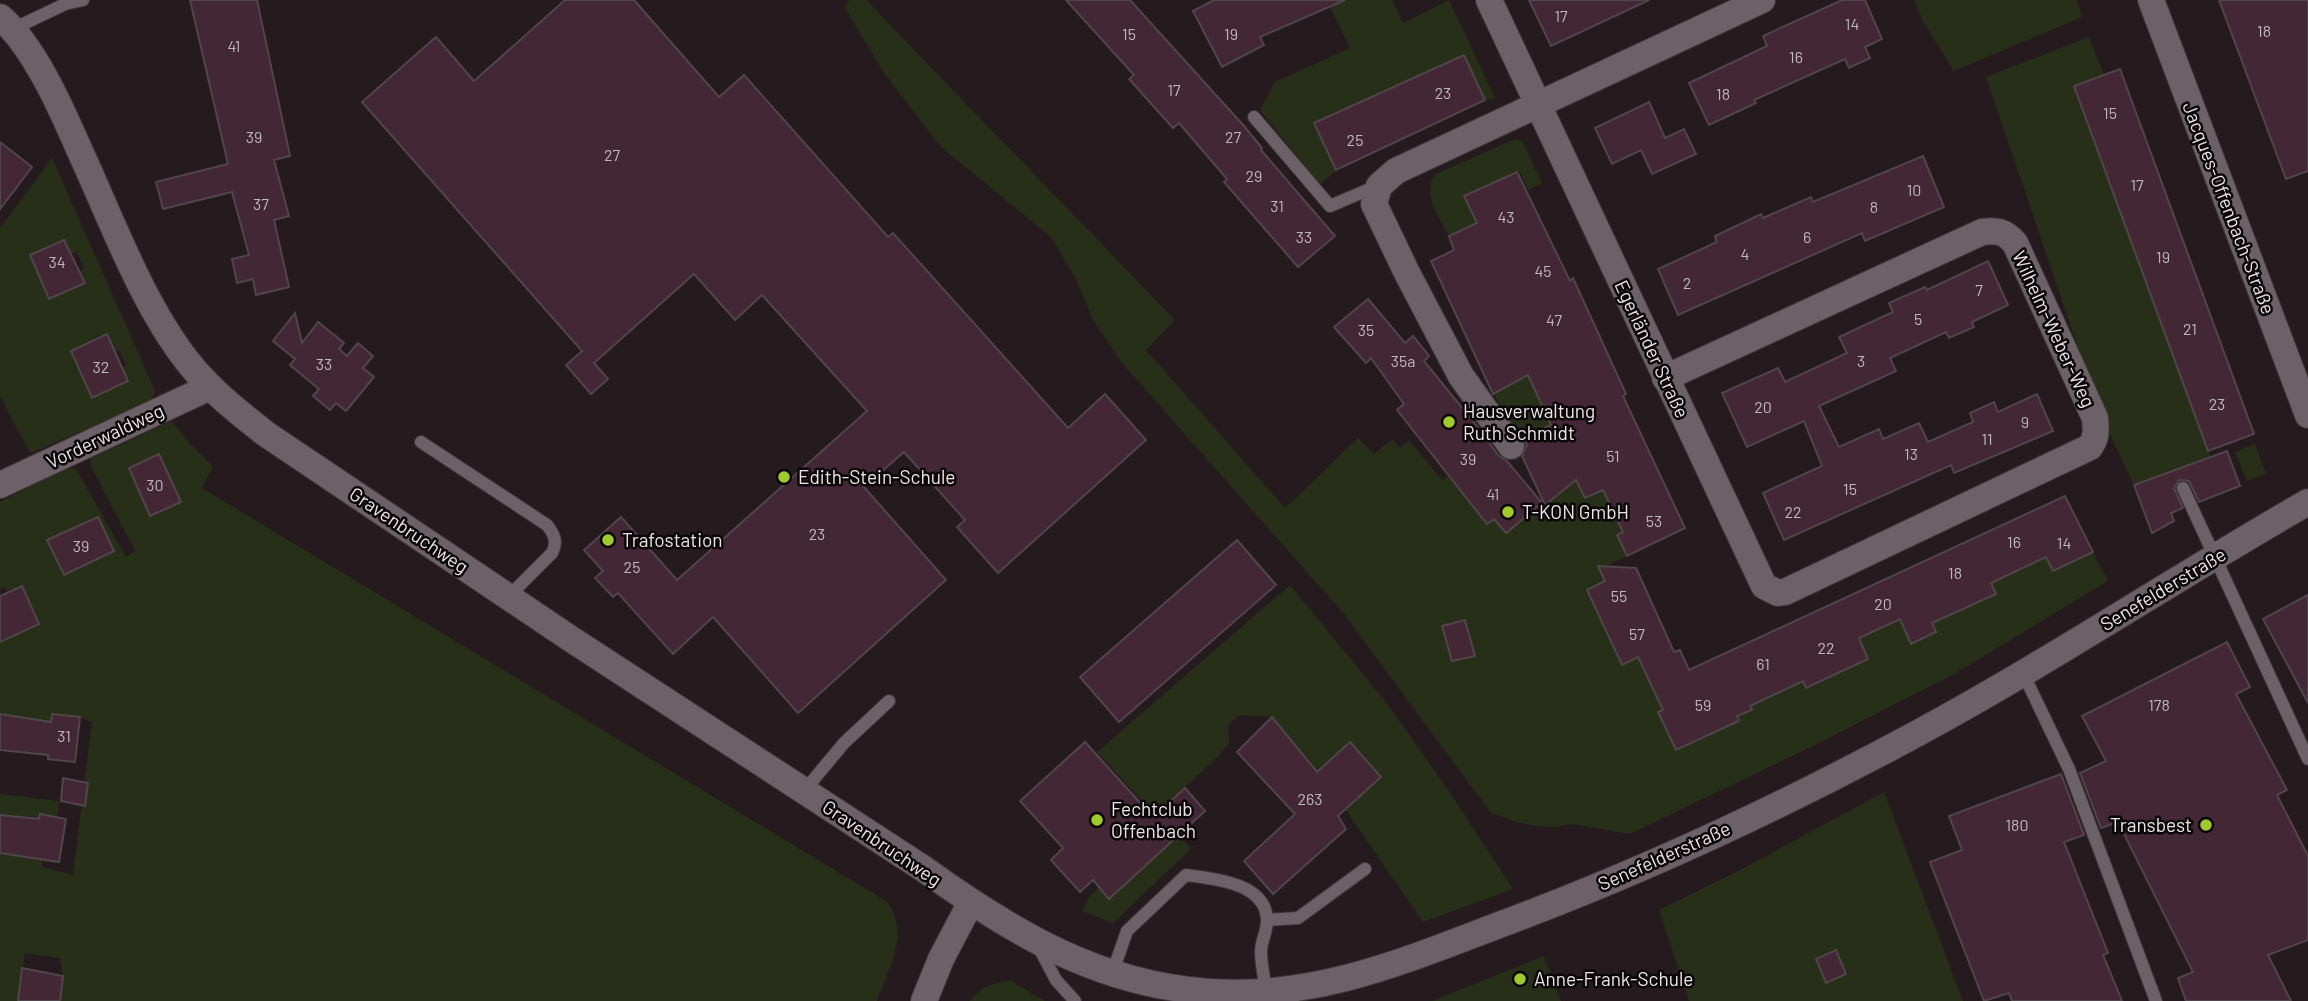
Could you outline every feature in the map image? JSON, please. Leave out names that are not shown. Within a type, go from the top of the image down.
[{"type":"street","name":"Egerländer Straße","points":[[1489,0],[1751,561],[1764,586],[1771,590]]},
{"type":"street","points":[[1511,446],[1461,376],[1407,273],[1374,204],[1379,186],[1396,171],[1762,0]]},
{"type":"street","name":"Jacques-Offenbach-Straße","points":[[2151,0],[2308,415]]},
{"type":"street","name":"Gravenbruchweg","points":[[6,23],[61,107],[158,317],[173,343],[210,387],[266,434],[971,902]]},
{"type":"street","name":"Wilhelm-Weber-Weg","points":[[1665,378],[1982,232],[1996,230],[2006,234],[2015,243],[2095,418],[2095,440],[2090,447],[1785,592],[1777,593],[1771,590]]},
{"type":"street","name":"Vorderwaldweg","points":[[0,485],[210,387]]},
{"type":"street","name":"Senefelderstraße","points":[[971,902],[1037,942],[1112,975],[1208,992],[1279,993],[1381,969],[1655,863],[1863,762],[2023,673],[2308,502]]},
{"type":"street","points":[[925,1001],[940,959],[971,902]]},
{"type":"lane","points":[[6,23],[83,0]]},
{"type":"lane","points":[[1254,117],[1330,206],[1379,186]]},
{"type":"lane","points":[[421,442],[547,525],[554,534],[555,547],[552,553],[508,597]]},
{"type":"lane","points":[[2183,488],[2308,759]]},
{"type":"lane","points":[[2023,673],[2069,769],[2156,1001]]},
{"type":"lane","points":[[804,791],[844,743],[889,701]]},
{"type":"lane","points":[[1268,920],[1298,918],[1365,869]]},
{"type":"lane","points":[[1112,975],[1127,931],[1186,875],[1225,881],[1252,893],[1263,904],[1268,920],[1261,951],[1279,993]]},
{"type":"lane","points":[[1037,942],[1056,980],[1075,1001]]},
{"type":"green space","points":[[849,0],[866,0],[1175,320],[1146,350],[1285,508],[1358,438],[1374,454],[1392,439],[1400,448],[1409,440],[1442,480],[1448,476],[1487,524],[1494,519],[1505,533],[1532,512],[1548,504],[1523,453],[1549,441],[1543,429],[1518,441],[1494,394],[1508,386],[1500,373],[1515,350],[1528,376],[1555,363],[1572,472],[1584,498],[1603,490],[1608,501],[1616,498],[1630,529],[1618,535],[1627,556],[1600,569],[1605,581],[1587,590],[1622,665],[1670,643],[1688,698],[1658,712],[1676,750],[1739,721],[1737,716],[1751,710],[1743,692],[1802,678],[1806,687],[1868,659],[1859,638],[1895,609],[1911,644],[1935,632],[1919,595],[1991,583],[2046,557],[2053,571],[2093,552],[2108,581],[1956,673],[1817,744],[1630,834],[1571,824],[1556,827],[1534,826],[1491,813],[1344,614],[1122,363],[1093,320],[1077,281],[1051,237],[941,147],[884,73],[845,8]]},
{"type":"green space","points":[[1327,0],[1392,0],[1403,23],[1449,0],[1495,98],[1485,100],[1401,85],[1315,123],[1336,170],[1320,185],[1260,110],[1275,82],[1350,48]]},
{"type":"green space","points":[[1914,0],[2077,0],[2082,17],[1954,71],[1924,23]]},
{"type":"green space","points":[[2089,37],[2104,75],[2075,86],[2211,457],[2134,485],[2102,418],[1986,77]]},
{"type":"green space","points":[[1515,139],[1522,141],[1542,183],[1528,190],[1519,171],[1465,196],[1477,223],[1449,236],[1431,197],[1430,189],[1436,174]]},
{"type":"green space","points":[[52,158],[155,391],[151,402],[30,453],[0,396],[0,228]],"holes":[[[64,240],[70,254],[77,252],[84,269],[80,272],[85,283],[49,299],[30,255]],[[106,335],[115,351],[119,350],[126,365],[122,368],[128,381],[92,398],[71,351]]]},
{"type":"green space","points":[[172,421],[213,467],[202,488],[886,901],[894,913],[897,938],[892,963],[877,1001],[60,1001],[63,976],[60,958],[25,953],[18,1001],[0,1001],[0,851],[4,816],[0,815],[0,794],[59,801],[57,817],[41,814],[42,867],[73,875],[92,722],[80,717],[48,754],[0,714],[0,637],[2,641],[39,624],[22,586],[8,593],[5,587],[0,589],[0,502],[67,468],[76,469],[126,557],[135,551],[91,466],[90,459]],"holes":[[[159,454],[181,501],[150,516],[129,468]],[[98,518],[114,551],[64,575],[48,540]]]},
{"type":"green space","points":[[2255,444],[2266,474],[2247,481],[2235,452]]},
{"type":"green space","points":[[1290,585],[1389,706],[1513,889],[1423,922],[1345,809],[1350,743],[1327,763],[1324,781],[1272,717],[1240,715],[1228,724],[1229,743],[1213,762],[1154,814],[1097,752]]},
{"type":"green space","points":[[1884,792],[1963,1001],[1689,1001],[1659,910],[1742,869]]},
{"type":"green space","points":[[1179,835],[1191,849],[1113,923],[1082,911],[1089,897],[1099,887],[1109,898]]},
{"type":"green space","name":"Anne-Frank-Schule","points":[[1544,956],[1561,1001],[1432,1001]]},
{"type":"green space","points":[[1011,981],[1045,1001],[970,1001],[988,986]]},
{"type":"building","points":[[190,0],[257,0],[290,156],[274,160],[289,216],[274,220],[289,287],[256,295],[253,279],[237,283],[232,259],[249,255],[232,192],[163,209],[156,182],[228,164]]},
{"type":"building","points":[[565,0],[634,0],[719,97],[744,75],[888,237],[893,233],[1068,428],[1105,394],[1146,440],[998,573],[957,527],[965,520],[904,452],[864,487],[946,580],[798,713],[713,617],[673,654],[618,593],[613,597],[595,578],[603,571],[584,550],[621,517],[677,580],[867,411],[762,295],[735,320],[694,274],[594,363],[608,379],[591,394],[566,365],[582,351],[362,102],[436,37],[474,81]]},
{"type":"building","points":[[1066,0],[1130,0],[1244,126],[1261,150],[1335,236],[1298,267],[1224,182],[1227,179],[1179,123],[1173,128],[1129,79],[1134,75]]},
{"type":"building","points":[[1214,0],[1345,0],[1260,37],[1264,45],[1222,67],[1193,11]]},
{"type":"building","points":[[1529,0],[1649,0],[1551,46]]},
{"type":"building","points":[[1842,0],[1865,0],[1882,39],[1865,47],[1870,58],[1849,68],[1845,59],[1754,100],[1756,103],[1709,125],[1689,83],[1767,46],[1763,36]]},
{"type":"building","points":[[2219,0],[2308,0],[2308,171],[2286,179]]},
{"type":"building","points":[[1464,55],[1485,100],[1336,170],[1314,123]]},
{"type":"building","points":[[2120,69],[2254,434],[2208,451],[2074,86]]},
{"type":"building","points":[[1649,102],[1665,138],[1684,129],[1696,154],[1652,174],[1641,150],[1612,164],[1595,128]]},
{"type":"building","points":[[0,142],[32,167],[0,209]]},
{"type":"building","points":[[1923,156],[1944,207],[1865,241],[1862,233],[1678,315],[1658,269],[1717,242],[1715,236],[1761,214],[1763,218],[1811,197],[1813,202]]},
{"type":"building","points":[[1517,172],[1570,281],[1573,278],[1626,394],[1623,396],[1685,528],[1627,556],[1617,535],[1623,532],[1603,490],[1585,498],[1576,480],[1545,505],[1522,456],[1527,445],[1524,438],[1551,425],[1528,375],[1493,394],[1431,261],[1454,250],[1449,236],[1477,223],[1464,196]]},
{"type":"building","points":[[64,240],[85,283],[49,299],[30,255]]},
{"type":"building","points":[[1988,261],[2008,305],[1972,322],[1974,327],[1949,338],[1946,332],[1890,358],[1896,371],[1819,406],[1839,447],[1879,429],[1883,439],[1919,423],[1928,442],[1973,422],[1970,413],[1994,402],[1998,412],[2037,394],[2053,431],[1954,473],[1951,465],[1784,540],[1763,493],[1822,466],[1804,421],[1747,447],[1722,393],[1778,368],[1785,382],[1847,353],[1839,337],[1893,312],[1889,303],[1925,287],[1927,290]]},
{"type":"building","points":[[1368,299],[1405,343],[1413,336],[1429,356],[1424,361],[1498,455],[1507,461],[1542,503],[1506,533],[1494,519],[1487,524],[1397,410],[1404,404],[1371,358],[1366,363],[1334,327]]},
{"type":"building","points":[[295,313],[302,343],[318,322],[344,343],[339,349],[347,356],[358,343],[373,356],[363,368],[374,377],[346,411],[336,403],[330,410],[313,396],[319,389],[290,365],[295,359],[273,341]]},
{"type":"building","points":[[107,334],[128,381],[92,398],[71,351]]},
{"type":"building","points":[[2227,451],[2240,486],[2199,502],[2189,481],[2179,480],[2174,488],[2183,508],[2171,513],[2174,521],[2152,533],[2134,485]]},
{"type":"building","points":[[159,454],[181,502],[150,516],[129,468]]},
{"type":"building","points":[[2065,496],[2093,552],[2053,571],[2046,557],[1991,583],[1996,594],[1932,623],[1936,632],[1911,644],[1900,619],[1859,638],[1868,659],[1806,688],[1803,681],[1750,706],[1752,710],[1737,716],[1739,721],[1676,750],[1658,712],[1663,710],[1638,657],[1622,665],[1587,590],[1605,581],[1598,566],[1636,568],[1674,652],[1680,650],[1689,670]]},
{"type":"building","points":[[98,517],[114,551],[64,575],[47,540]]},
{"type":"building","points":[[1237,540],[1276,585],[1119,722],[1080,677]]},
{"type":"building","points":[[22,586],[39,624],[0,642],[0,596]]},
{"type":"building","points":[[2308,595],[2308,703],[2263,619]]},
{"type":"building","points":[[1465,620],[1475,656],[1452,661],[1442,626]]},
{"type":"building","name":"Transbest","points":[[2227,642],[2250,687],[2236,694],[2287,790],[2277,795],[2308,856],[2308,940],[2268,955],[2291,1001],[2186,1001],[2178,978],[2193,972],[2118,822],[2101,828],[2080,773],[2106,761],[2082,716]]},
{"type":"building","points":[[0,714],[51,722],[52,714],[80,717],[75,762],[48,759],[48,755],[0,750]]},
{"type":"building","points":[[1272,717],[1317,772],[1350,742],[1381,777],[1338,816],[1346,829],[1273,894],[1244,861],[1295,814],[1237,752]]},
{"type":"building","name":"Fechtclub Offenbach","points":[[1085,742],[1153,817],[1185,788],[1205,811],[1109,899],[1093,880],[1080,892],[1051,860],[1063,848],[1020,801]]},
{"type":"building","points":[[2061,774],[2084,835],[2064,842],[2108,953],[2103,955],[2122,1001],[2012,1001],[2009,993],[1984,1001],[1930,862],[1962,850],[1949,816]]},
{"type":"building","points":[[63,778],[88,783],[85,806],[61,801]]},
{"type":"building","points":[[40,814],[66,819],[59,862],[0,853],[0,815],[39,819]]},
{"type":"building","points":[[1836,950],[1846,974],[1826,983],[1816,959]]},
{"type":"building","points":[[22,968],[63,976],[60,1001],[18,1001]]},
{"type":"place","name":"Hausverwaltung Ruth Schmidt","points":[[1449,422]]},
{"type":"place","name":"Edith-Stein-Schule","points":[[784,477]]},
{"type":"place","name":"T-KON GmbH","points":[[1508,512]]},
{"type":"place","name":"Trafostation","points":[[608,540]]},
{"type":"place","name":"Fechtclub Offenbach","points":[[1097,820]]},
{"type":"place","name":"Transbest","points":[[2206,825]]},
{"type":"place","name":"Anne-Frank-Schule","points":[[1520,979]]}]
